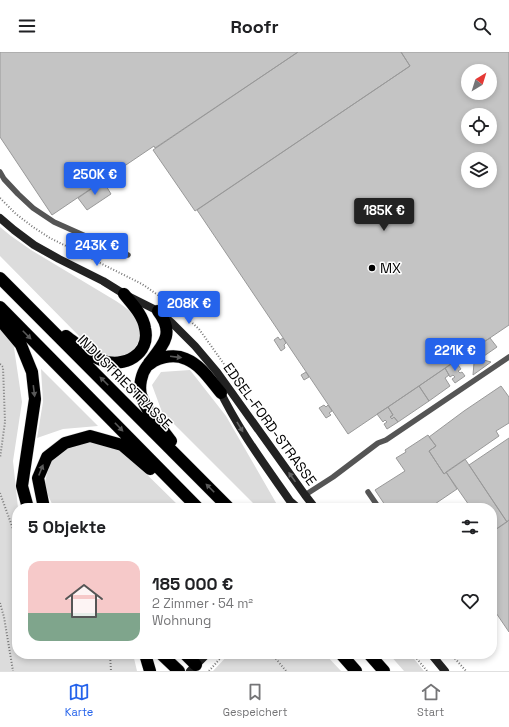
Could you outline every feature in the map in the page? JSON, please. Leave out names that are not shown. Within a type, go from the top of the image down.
[{"type":"highway","name":"INDUSTRIESTRASSE","points":[[0,278],[224,503]]},
{"type":"highway","points":[[35,314],[92,355],[115,364],[126,362],[135,357],[141,350],[145,343],[146,337],[145,327],[141,318],[124,294]]},
{"type":"highway","points":[[0,307],[192,503]]},
{"type":"highway","points":[[158,311],[164,319],[166,333],[162,346],[147,365],[143,374],[140,384],[141,394],[147,408],[190,469]]},
{"type":"highway","points":[[0,320],[21,344],[32,372],[35,399],[22,486],[27,503]]},
{"type":"highway","points":[[147,365],[167,356],[174,355],[181,357],[195,364],[221,393]]},
{"type":"highway","points":[[42,503],[38,478],[46,456],[65,443],[90,436],[122,445],[191,503]]},
{"type":"highway","points":[[146,659],[150,671]]},
{"type":"highway","points":[[166,659],[179,671]]},
{"type":"highway","points":[[188,659],[193,668]]},
{"type":"highway","points":[[345,659],[356,671]]},
{"type":"highway","points":[[373,659],[384,671]]},
{"type":"street","name":"EDSEL-FORD-STRASSE","points":[[0,218],[34,245],[158,311],[184,335],[217,372],[311,503]]},
{"type":"street","name":"EDSEL-FORD-STRASSE","points":[[204,356],[221,393],[244,434],[291,503]]},
{"type":"street","points":[[193,668],[202,659]]},
{"type":"street","points":[[435,659],[445,671]]},
{"type":"lane","points":[[0,172],[4,179],[33,208],[54,222],[128,255]]},
{"type":"lane","points":[[305,495],[333,477],[378,443],[386,440],[509,357]]},
{"type":"lane","points":[[368,492],[376,503]]},
{"type":"path","points":[[0,364],[3,367],[5,422],[0,458]]},
{"type":"path","points":[[0,493],[12,526]]},
{"type":"path","points":[[0,603],[4,617],[13,671]]},
{"type":"path","points":[[110,659],[111,671]]},
{"type":"path","points":[[209,671],[220,659]]},
{"type":"path","points":[[276,659],[286,671]]},
{"type":"path","points":[[417,659],[427,671]]},
{"type":"path","points":[[455,659],[466,671]]},
{"type":"shaded area","points":[[0,227],[31,250],[129,310],[138,323],[140,332],[136,347],[124,355],[116,357],[99,353],[89,346],[0,256]]},
{"type":"shaded area","points":[[0,328],[13,341],[22,402],[13,461],[17,503],[12,503],[12,659],[134,659],[137,671],[0,671]]},
{"type":"shaded area","points":[[41,369],[98,426],[63,429],[37,438],[43,402]]},
{"type":"shaded area","points":[[190,370],[226,416],[276,503],[253,503],[162,412],[152,385],[161,372]]},
{"type":"shaded area","points":[[89,442],[123,451],[176,503],[52,503],[44,487],[49,464],[64,449]]},
{"type":"shaded area","points":[[224,659],[330,659],[341,671],[213,671]]},
{"type":"shaded area","points":[[393,659],[414,659],[424,671],[404,671]]},
{"type":"building","points":[[0,52],[298,52],[52,215],[0,137]]},
{"type":"building","points":[[298,52],[401,52],[410,66],[195,211],[153,150]]},
{"type":"building","name":"MX","points":[[401,52],[509,52],[509,325],[348,434],[197,210],[410,66]]},
{"type":"building","points":[[103,181],[111,194],[87,210],[78,198]]},
{"type":"building","points":[[278,337],[280,340],[283,338],[286,343],[284,345],[285,348],[281,351],[274,340]]},
{"type":"building","points":[[490,338],[497,347],[484,356],[477,346]]},
{"type":"building","points":[[473,349],[480,359],[491,362],[473,375],[474,363],[467,353]]},
{"type":"building","points":[[455,361],[461,369],[458,371],[460,373],[462,372],[465,376],[455,383],[452,379],[455,377],[453,375],[450,377],[445,368]]},
{"type":"building","points":[[445,368],[449,375],[445,378],[450,386],[429,401],[419,386]]},
{"type":"building","points":[[306,372],[309,377],[304,380],[301,375]]},
{"type":"building","points":[[419,386],[429,401],[398,422],[394,417],[392,419],[390,417],[393,415],[388,407]]},
{"type":"building","points":[[501,386],[509,397],[509,423],[496,431],[499,436],[444,474],[429,451],[436,446],[429,437]]},
{"type":"building","points":[[324,405],[326,407],[328,405],[332,411],[329,413],[331,415],[326,418],[319,408]]},
{"type":"building","points":[[388,407],[393,415],[390,417],[392,419],[394,417],[398,422],[387,429],[384,424],[387,422],[385,420],[383,422],[377,414]]},
{"type":"building","points":[[428,435],[436,446],[429,451],[444,474],[446,472],[457,489],[436,503],[384,503],[375,490],[405,471],[396,458],[406,452],[405,450]]},
{"type":"building","points":[[509,438],[509,520],[507,522],[497,507],[497,503],[494,503],[469,465]]},
{"type":"building","points":[[465,459],[494,503],[468,503],[446,472]]},
{"type":"building","points":[[497,507],[507,522],[497,529]]},
{"type":"building","points":[[509,520],[509,632],[497,614],[497,528]]},
{"type":"place","name":"MX","points":[[372,268]]}]
